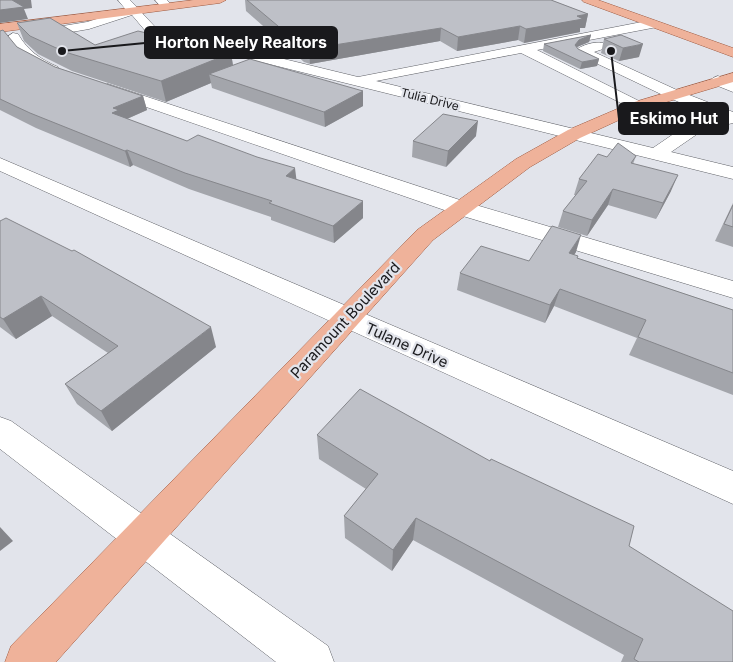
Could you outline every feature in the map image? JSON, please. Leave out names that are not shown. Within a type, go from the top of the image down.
[{"type":"main road","points":[[129,5],[220,0]]},
{"type":"main road","points":[[594,0],[652,24],[733,53]]},
{"type":"main road","name":"Paramount Boulevard","points":[[28,662],[425,235],[523,163],[574,134],[637,106],[673,94],[728,82]]},
{"type":"street","points":[[4,35],[90,25],[129,5]]},
{"type":"street","name":"Tulia Drive","points":[[129,5],[152,30],[733,173]]},
{"type":"street","points":[[600,24],[617,30]]},
{"type":"street","points":[[356,80],[652,24]]},
{"type":"street","points":[[673,32],[582,51],[673,94],[732,118]]},
{"type":"street","points":[[4,35],[41,65],[82,81],[461,208],[733,290]]},
{"type":"street","points":[[522,48],[637,106]]},
{"type":"street","points":[[656,154],[697,126],[732,118]]},
{"type":"street","name":"Tulane Drive","points":[[0,164],[733,488]]},
{"type":"street","points":[[0,431],[312,662]]},
{"type":"building","points":[[0,0],[12,0],[24,7],[0,10]]},
{"type":"building","points":[[247,0],[551,0],[588,14],[577,16],[583,19],[526,29],[520,26],[458,37],[441,28],[309,49],[303,47]]},
{"type":"building","points":[[50,18],[95,45],[138,31],[231,53],[161,81],[65,52],[30,36],[17,23]]},
{"type":"building","points":[[3,30],[17,47],[55,67],[143,96],[113,108],[119,110],[112,113],[187,141],[198,135],[257,157],[295,168],[286,176],[363,201],[333,226],[269,203],[272,201],[185,173],[127,150],[125,151],[0,99],[0,31]]},
{"type":"building","points":[[591,35],[579,40],[575,45],[578,49],[599,59],[582,62],[544,44]]},
{"type":"building","points":[[621,35],[643,44],[623,48],[604,39]]},
{"type":"building","points":[[250,59],[363,91],[324,112],[209,74]]},
{"type":"building","points":[[443,114],[478,121],[448,151],[413,141]]},
{"type":"building","points":[[618,143],[636,156],[631,163],[678,175],[663,203],[613,189],[592,220],[563,211],[587,181],[579,179],[598,154],[607,157]]},
{"type":"building","points":[[733,205],[733,227],[724,224]]},
{"type":"building","points":[[6,218],[72,251],[74,250],[211,327],[101,411],[65,384],[118,346],[41,296],[3,319],[0,317],[0,221]]},
{"type":"building","points":[[552,226],[581,235],[569,253],[578,256],[577,258],[733,310],[733,373],[638,337],[646,320],[560,289],[550,305],[460,273],[481,246],[529,261]]},
{"type":"building","points":[[360,389],[490,461],[491,459],[634,526],[629,546],[733,611],[733,662],[639,662],[634,659],[643,639],[416,518],[393,550],[344,516],[378,474],[317,435]]},
{"type":"place","name":"Horton Neely Realtors","points":[[62,51]]},
{"type":"place","name":"Eskimo Hut","points":[[611,51]]}]
